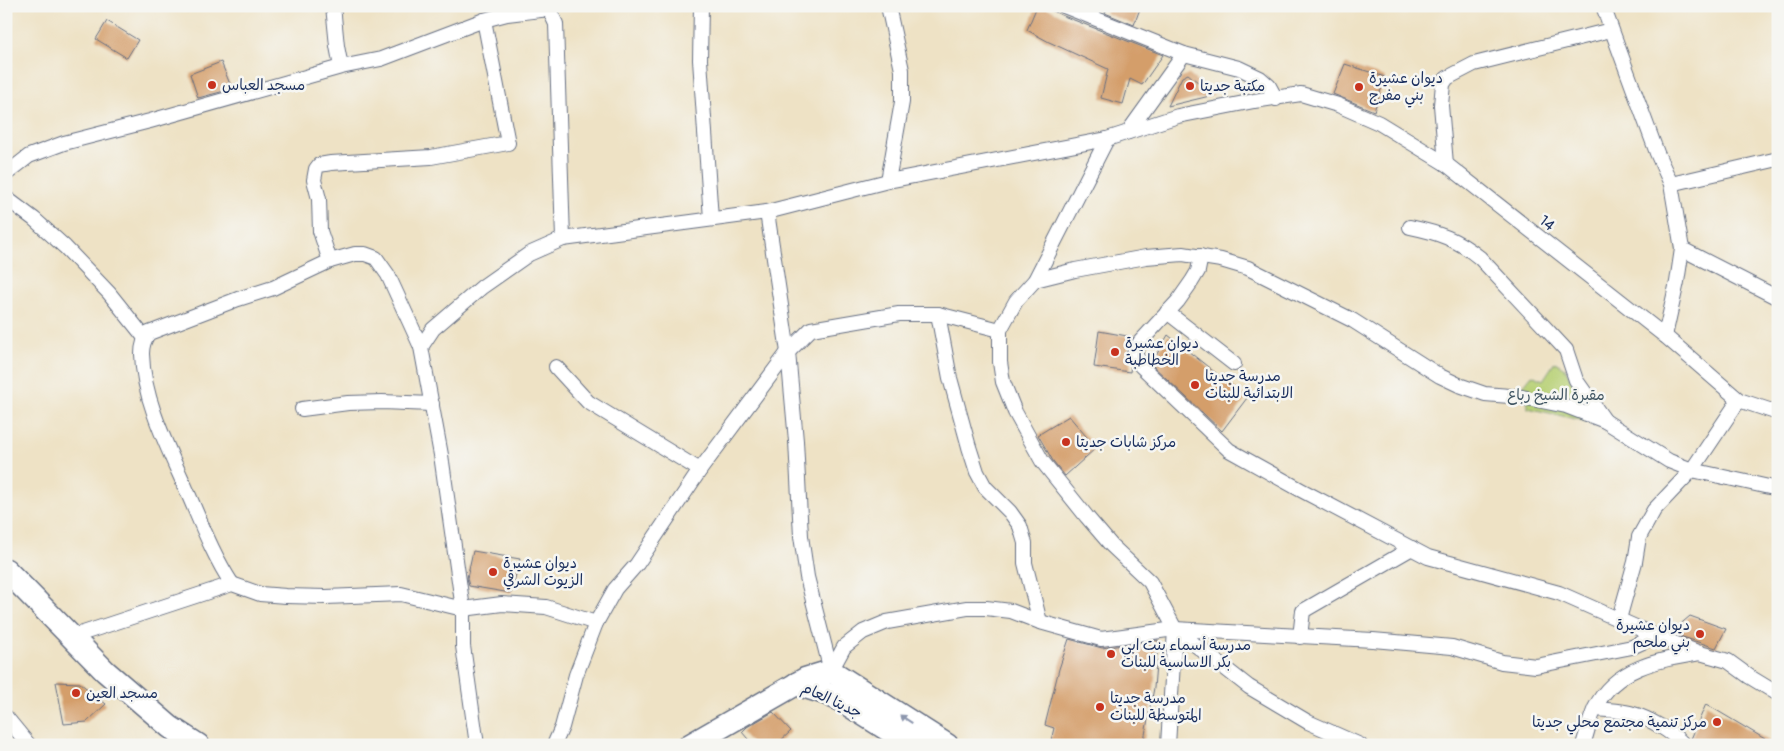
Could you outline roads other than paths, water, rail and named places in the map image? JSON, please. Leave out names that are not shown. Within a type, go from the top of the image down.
[{"type":"main road","points":[[6,570],[105,671],[170,727],[198,745]]},
{"type":"main road","name":"جديتا العام","points":[[796,684],[831,670],[947,745]]},
{"type":"main road","name":"جديتا العام","points":[[796,684],[825,693],[842,701],[912,745]]},
{"type":"main road","points":[[690,745],[796,684]]},
{"type":"street","points":[[333,6],[341,67]]},
{"type":"street","points":[[701,6],[700,60],[711,219]]},
{"type":"street","points":[[888,6],[902,70],[902,102],[888,181]]},
{"type":"street","points":[[1064,6],[1184,54],[1240,68],[1260,78],[1269,86],[1276,98]]},
{"type":"street","points":[[1603,6],[1671,184],[1682,249],[1665,336]]},
{"type":"street","points":[[6,174],[29,156],[64,143],[341,67],[381,59],[484,20],[507,14],[551,8],[556,24],[563,239]]},
{"type":"street","points":[[330,261],[320,231],[319,199],[314,180],[316,169],[320,165],[431,157],[508,143],[484,20]]},
{"type":"street","points":[[1446,164],[1441,105],[1443,84],[1447,78],[1474,64],[1611,30]]},
{"type":"street","points":[[1128,132],[1184,54]]},
{"type":"street","name":"14","points":[[421,347],[433,329],[482,287],[529,254],[563,239],[767,212],[888,181],[1107,139],[1178,116],[1301,94],[1338,105],[1379,123],[1446,164],[1665,336],[1739,400],[1778,412]]},
{"type":"street","points":[[1107,139],[1035,280],[1016,301],[1000,330],[1000,362],[1003,382],[1015,412],[1042,461],[1086,517],[1111,545],[1150,582],[1175,629],[1249,687],[1308,722],[1360,745]]},
{"type":"street","points":[[1671,184],[1778,160]]},
{"type":"street","points":[[6,198],[34,218],[65,247],[109,293],[145,338]]},
{"type":"street","points":[[767,212],[788,352],[796,441],[801,536],[807,577],[831,670]]},
{"type":"street","points":[[1410,227],[1452,238],[1480,258],[1566,350],[1576,380],[1605,421]]},
{"type":"street","points":[[1682,249],[1778,298]]},
{"type":"street","points":[[477,745],[463,646],[463,609],[441,455],[421,347],[388,276],[376,258],[365,254],[355,254],[330,261],[273,288],[158,328],[149,333],[145,338],[142,352],[149,394],[163,436],[211,547],[221,568],[232,584],[260,594],[286,596],[326,597],[402,594],[463,609],[502,604],[546,607],[596,623]]},
{"type":"street","points":[[1035,280],[1075,270],[1146,257],[1183,254],[1201,256],[1248,268],[1352,320],[1440,376],[1466,387],[1485,394],[1522,397],[1566,406],[1605,421],[1669,461],[1692,470],[1778,489]]},
{"type":"street","points":[[1201,256],[1195,276],[1178,301],[1140,342],[1136,353],[1141,366],[1229,450],[1428,557],[1559,593],[1656,636],[1700,653],[1728,661],[1778,694]]},
{"type":"street","points":[[1167,312],[1234,364]]},
{"type":"street","points":[[554,745],[562,727],[576,675],[596,623],[615,589],[637,564],[700,470],[788,352],[811,329],[899,314],[938,314],[1000,330]]},
{"type":"street","points":[[938,314],[950,378],[968,447],[985,487],[1010,512],[1020,526],[1025,543],[1025,563],[1040,622]]},
{"type":"street","points":[[556,367],[588,402],[700,470]]},
{"type":"street","points":[[1619,619],[1635,562],[1639,537],[1654,510],[1692,470],[1739,400]]},
{"type":"street","points":[[302,409],[348,403],[432,404]]},
{"type":"street","points":[[1300,637],[1303,611],[1412,548]]},
{"type":"street","points":[[71,638],[232,584]]},
{"type":"street","points":[[831,670],[844,647],[863,632],[887,622],[967,608],[1010,612],[1100,639],[1175,629],[1373,640],[1452,647],[1502,662],[1536,666],[1632,647],[1656,636]]},
{"type":"street","points":[[1168,745],[1175,629]]},
{"type":"street","points":[[1583,745],[1595,709],[1604,692],[1620,677],[1655,661],[1700,653]]},
{"type":"street","points":[[1595,709],[1630,713],[1645,719],[1669,732],[1684,745]]},
{"type":"street","points":[[6,717],[30,745]]},
{"type":"place","name":"مسجد العباس","points":[[212,85]]},
{"type":"place","name":"مكتبة جديتا","points":[[1190,86]]},
{"type":"place","name":"ديوان عشيرة بني مفرج","points":[[1359,87]]},
{"type":"place","name":"ديوان عشيرة الخطاطبة","points":[[1115,352]]},
{"type":"place","name":"مدرسة جديتا الابتدائية للبنات","points":[[1195,385]]},
{"type":"place","name":"مركز شابات جديتا","points":[[1066,442]]},
{"type":"place","name":"ديوان عشيرة الزيوت الشرقي","points":[[493,572]]},
{"type":"place","name":"ديوان عشيرة بني ملحم","points":[[1700,634]]},
{"type":"place","name":"مدرسة أسماء بنت ابي بكر الاساسية للبنات","points":[[1111,654]]},
{"type":"place","name":"مسجد العين","points":[[76,693]]},
{"type":"place","name":"مدرسة جديتا المتوسطة للبنات","points":[[1100,707]]},
{"type":"place","name":"مركز تنمية مجتمع محلي جديتا","points":[[1717,722]]},
{"type":"park label","name":"مقبرة الشيخ رباع","points":[[1556,395]]}]
